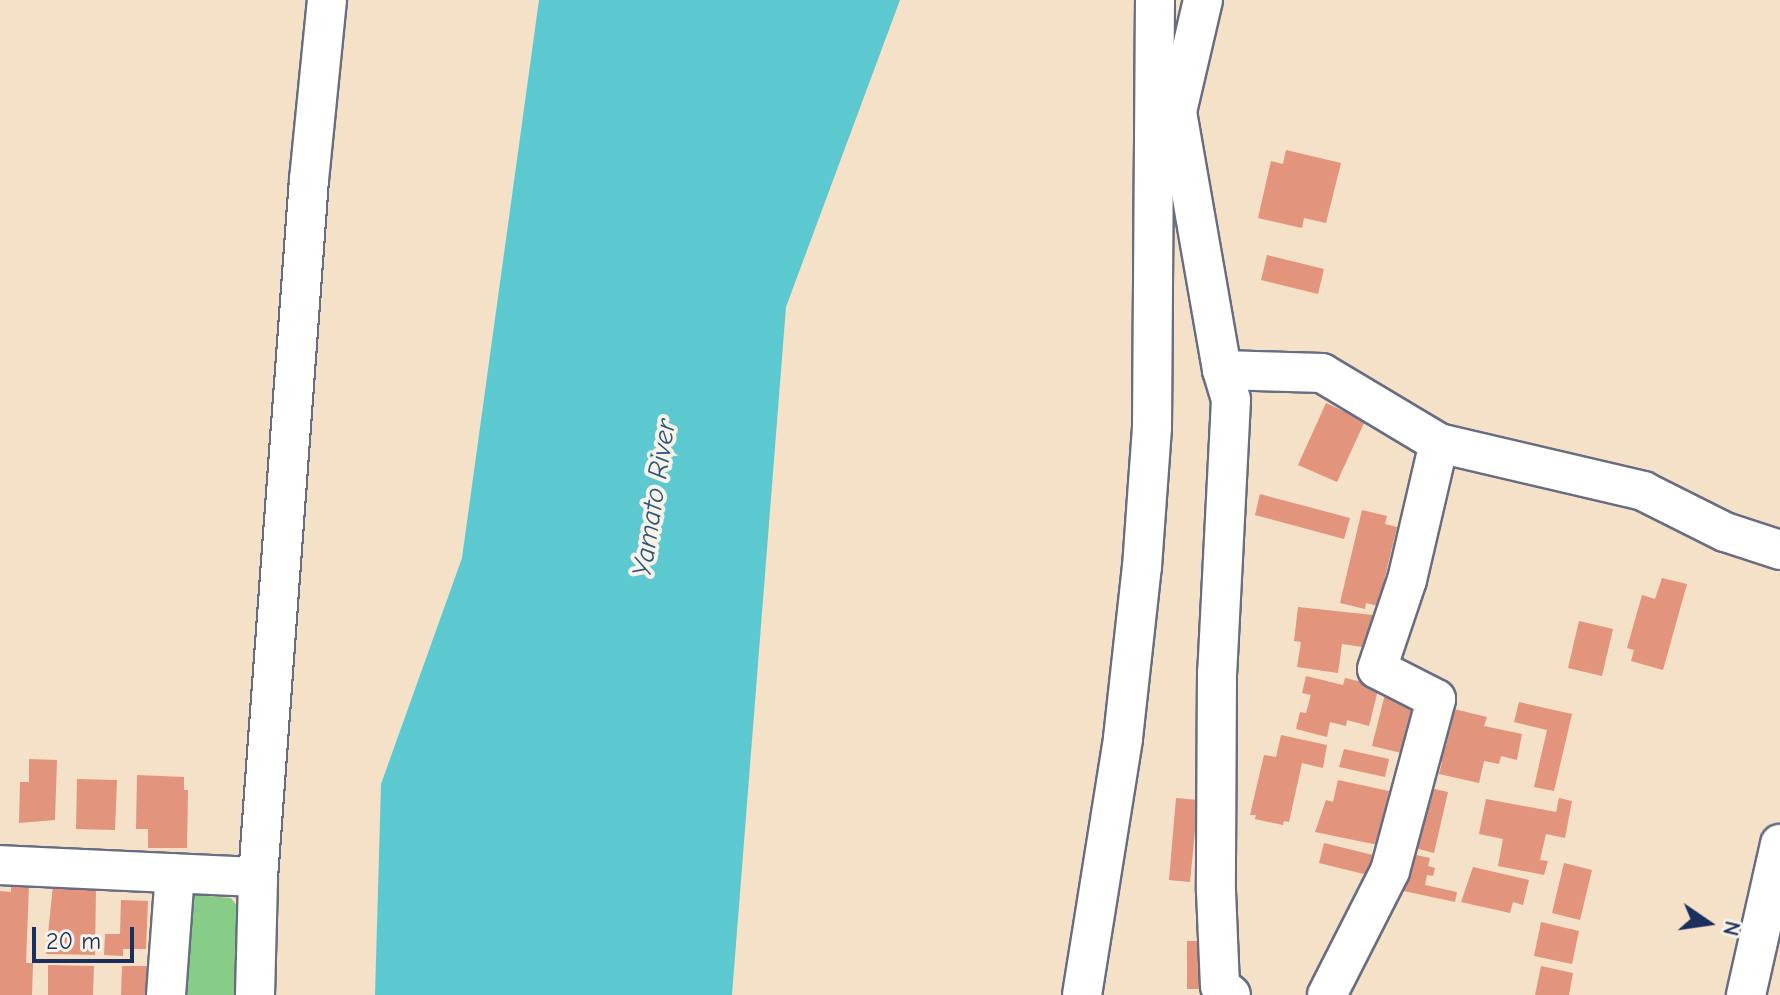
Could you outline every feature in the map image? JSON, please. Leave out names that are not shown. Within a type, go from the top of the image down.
[{"type":"street","points":[[255,995],[258,877],[309,180],[327,0]]},
{"type":"street","points":[[1155,0],[1166,113],[1231,400],[1217,672],[1216,891],[1220,986],[1231,995]]},
{"type":"street","points":[[1082,995],[1123,738],[1142,567],[1152,427],[1166,113],[1203,0]]},
{"type":"street","points":[[1222,370],[1322,373],[1439,443],[1643,491],[1725,532],[1780,550]]},
{"type":"street","points":[[1327,995],[1390,871],[1436,699],[1377,669],[1407,580],[1439,443]]},
{"type":"street","points":[[1746,995],[1780,844]]},
{"type":"street","points":[[0,865],[258,877]]},
{"type":"street","points":[[166,995],[175,873]]},
{"type":"green space","points":[[184,894],[231,898],[240,910],[237,995],[182,995]]},
{"type":"water","name":"Yamato River","points":[[539,0],[900,0],[786,307],[732,995],[375,995],[381,784],[462,558]]},
{"type":"building","points":[[1286,150],[1341,163],[1326,223],[1304,218],[1302,228],[1258,218],[1271,161],[1283,164]]},
{"type":"building","points":[[1267,255],[1324,269],[1318,294],[1261,280]]},
{"type":"building","points":[[1326,403],[1365,421],[1337,482],[1298,465]]},
{"type":"building","points":[[1260,494],[1350,518],[1344,539],[1255,515]]},
{"type":"building","points":[[1362,510],[1387,516],[1385,524],[1397,527],[1378,606],[1366,603],[1365,609],[1340,603]]},
{"type":"building","points":[[1662,578],[1687,584],[1663,670],[1631,661],[1634,650],[1627,648],[1642,595],[1655,599]]},
{"type":"building","points":[[1298,607],[1373,615],[1369,648],[1342,644],[1338,673],[1297,667],[1301,642],[1294,641]]},
{"type":"building","points":[[1579,621],[1613,629],[1602,676],[1568,668]]},
{"type":"building","points":[[1306,676],[1343,685],[1345,678],[1379,686],[1369,726],[1347,720],[1346,726],[1330,722],[1327,737],[1296,729],[1300,712],[1306,713],[1311,695],[1302,693]]},
{"type":"building","points":[[1385,694],[1419,702],[1406,754],[1372,746]]},
{"type":"building","points":[[1519,702],[1572,714],[1554,791],[1534,787],[1547,730],[1514,722]]},
{"type":"building","points":[[1454,709],[1487,717],[1484,726],[1522,734],[1517,760],[1501,756],[1499,764],[1484,761],[1479,783],[1439,774],[1442,762],[1435,761],[1438,744],[1446,746]]},
{"type":"building","points":[[1281,735],[1327,745],[1323,768],[1302,763],[1289,822],[1284,821],[1283,825],[1250,815],[1264,755],[1276,757]]},
{"type":"building","points":[[1344,749],[1389,759],[1385,777],[1339,767]]},
{"type":"building","points":[[29,759],[57,760],[55,820],[19,823],[20,782],[29,782]]},
{"type":"building","points":[[137,775],[184,777],[184,790],[188,790],[187,848],[148,848],[148,829],[136,829]]},
{"type":"building","points":[[77,779],[117,780],[115,830],[76,829]]},
{"type":"building","points":[[1338,780],[1389,791],[1378,845],[1315,832],[1326,800],[1333,802]]},
{"type":"building","points":[[1425,787],[1448,792],[1434,853],[1411,847]]},
{"type":"building","points":[[1176,798],[1198,800],[1190,882],[1169,880]]},
{"type":"building","points":[[1559,798],[1572,801],[1565,838],[1546,834],[1540,860],[1548,861],[1544,875],[1498,866],[1503,839],[1479,834],[1486,799],[1556,812]]},
{"type":"building","points":[[1324,843],[1381,857],[1376,877],[1319,863]]},
{"type":"building","points":[[1407,853],[1430,858],[1428,866],[1435,868],[1433,876],[1427,875],[1425,885],[1457,892],[1455,902],[1399,890]]},
{"type":"building","points":[[1564,863],[1592,870],[1580,920],[1552,913]]},
{"type":"building","points":[[1473,867],[1529,880],[1523,905],[1513,902],[1510,913],[1461,902]]},
{"type":"building","points":[[11,885],[29,885],[26,963],[33,963],[32,995],[0,995],[0,891],[11,892]]},
{"type":"building","points":[[53,885],[96,887],[95,955],[46,954]]},
{"type":"building","points":[[121,900],[148,901],[146,949],[123,949],[123,956],[104,955],[105,934],[120,934]]},
{"type":"building","points":[[1541,922],[1579,931],[1572,964],[1534,956]]},
{"type":"building","points":[[1187,941],[1205,941],[1206,989],[1187,989]]},
{"type":"building","points":[[48,965],[94,966],[93,995],[48,995]]},
{"type":"building","points":[[122,966],[151,966],[156,995],[121,995]]},
{"type":"building","points":[[1541,966],[1573,973],[1569,995],[1535,995]]}]
